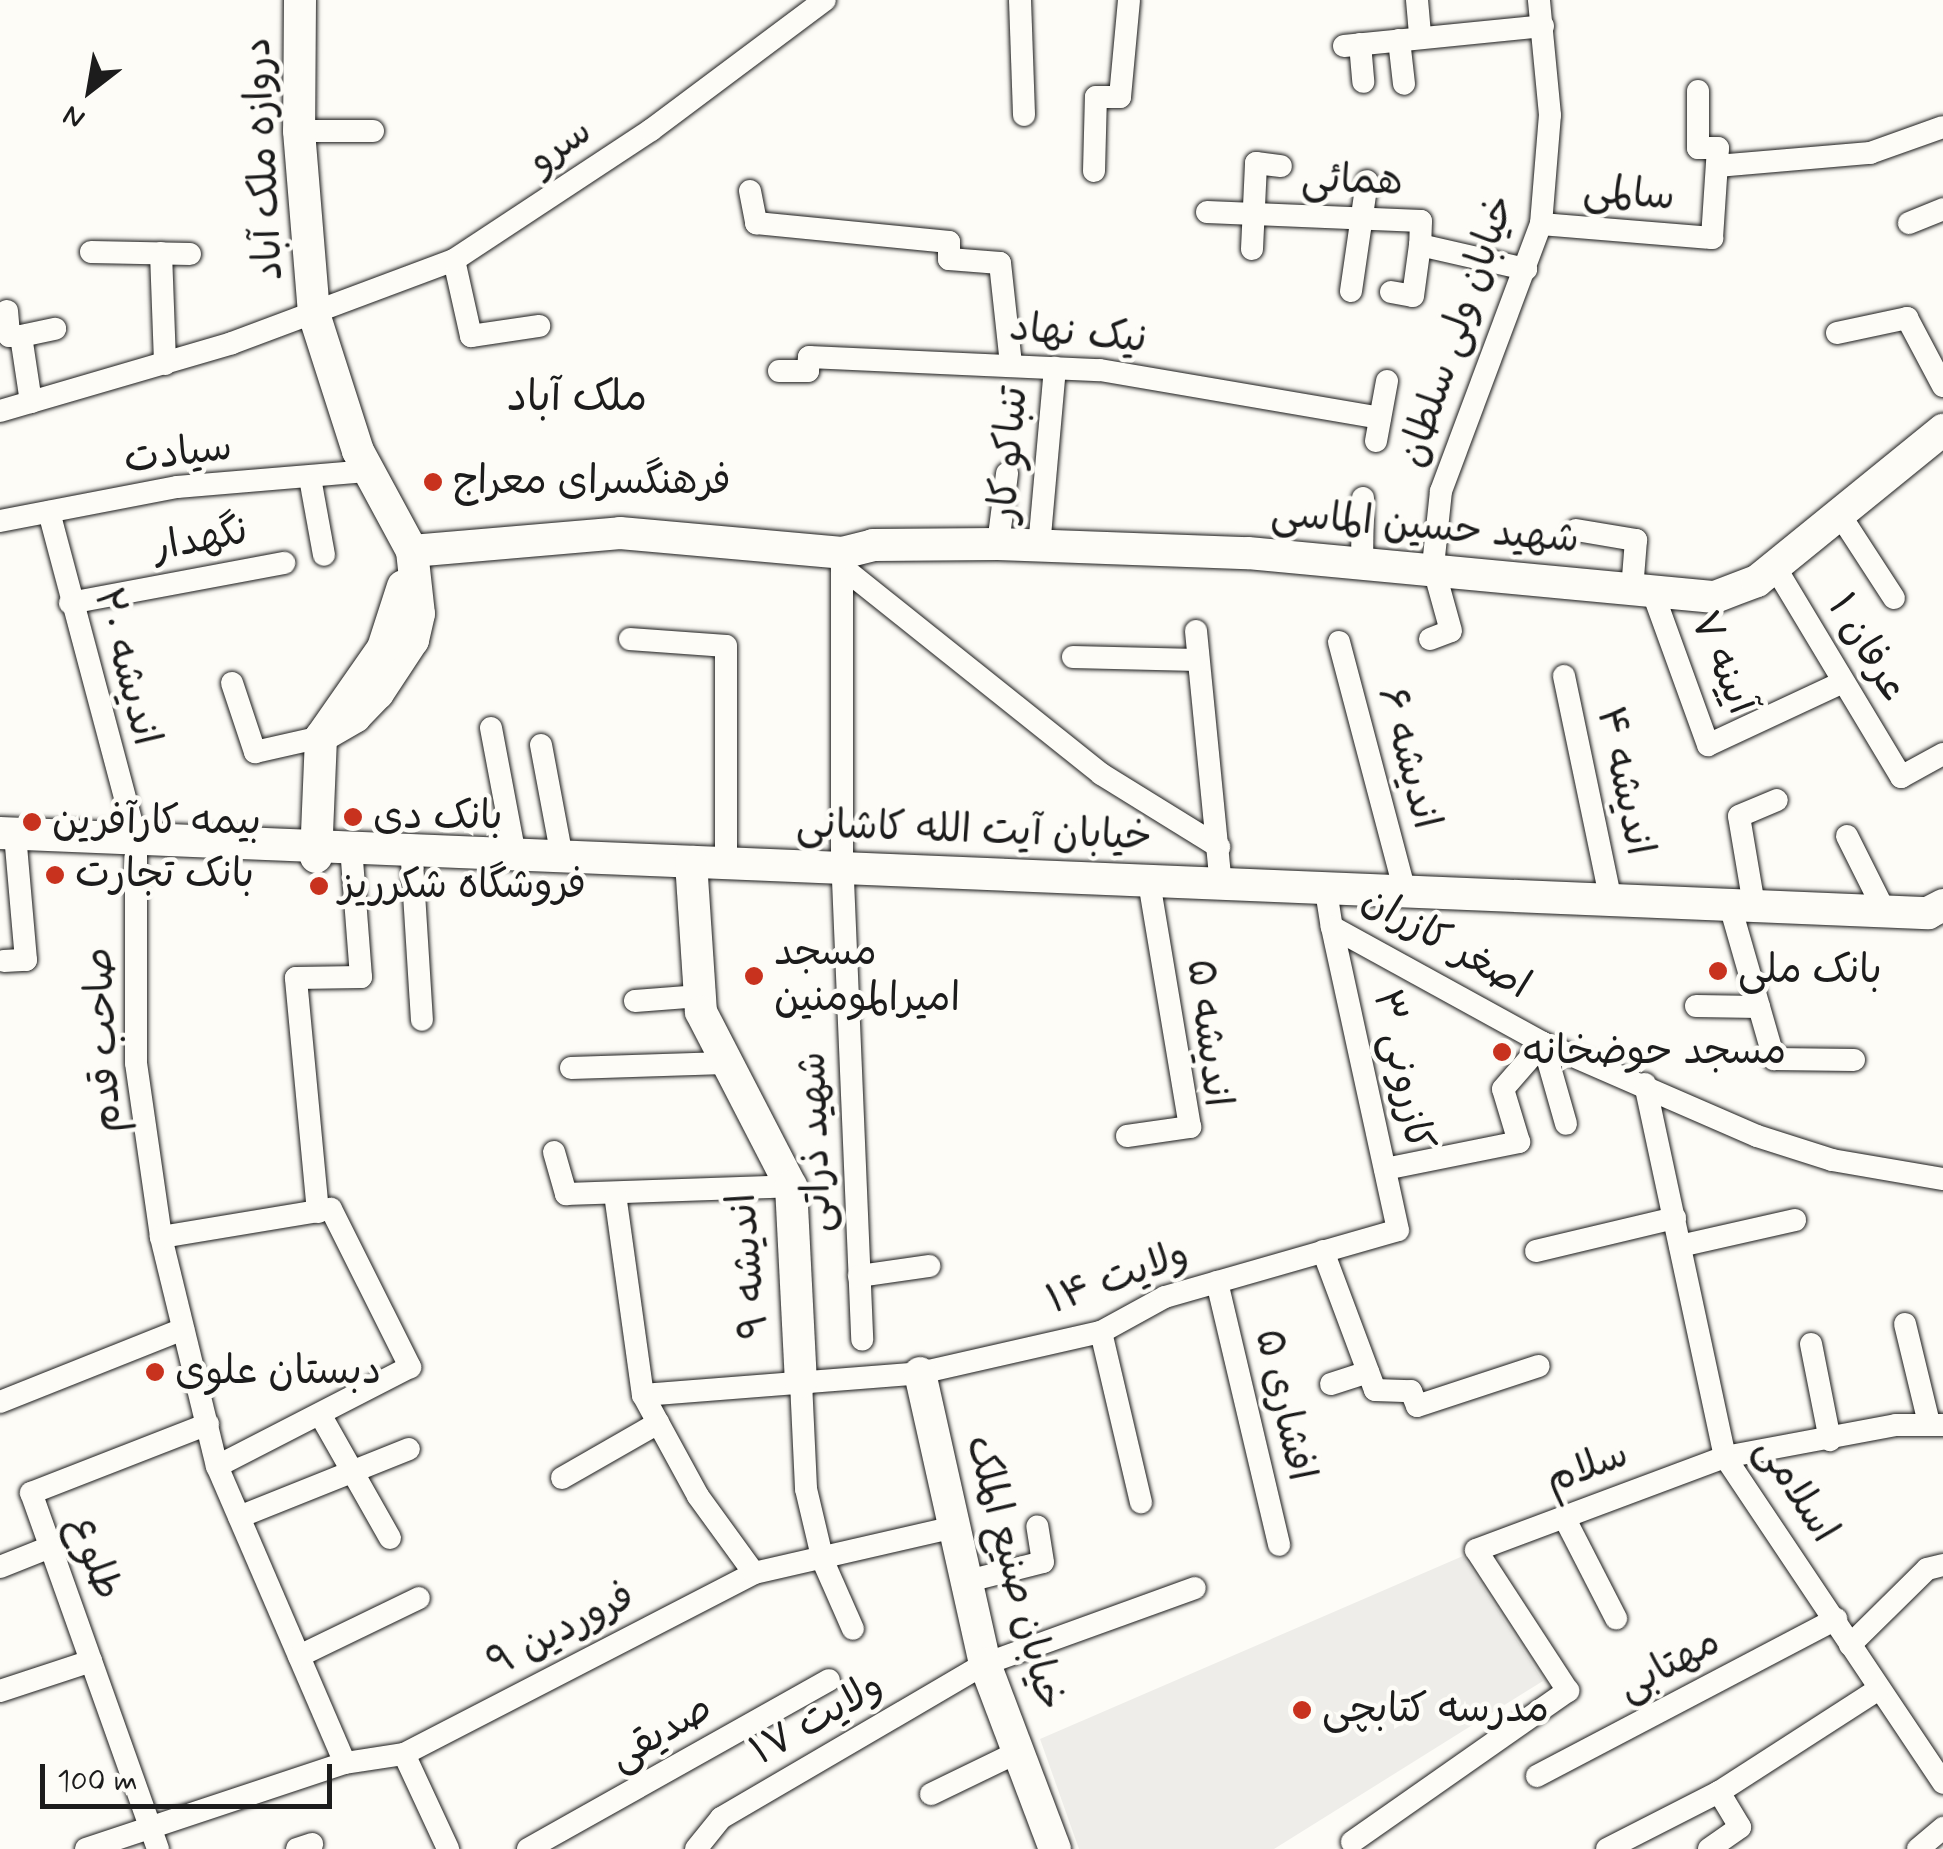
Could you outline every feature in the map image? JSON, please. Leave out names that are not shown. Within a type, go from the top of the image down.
[{"type":"main road","name":"دروازه ملک آباد","points":[[300,0],[299,131],[314,314],[366,471],[412,550]]},
{"type":"main road","name":"شهید حسین الماسی","points":[[412,550],[620,532],[842,560],[874,545],[998,544],[1433,566],[1642,592],[1728,596],[1775,567],[1943,430]]},
{"type":"main road","points":[[316,852],[320,737],[367,705],[413,640],[419,614],[412,550]]},
{"type":"main road","name":"خیابان آیت الله کاشانی","points":[[5,841],[515,855],[692,868],[726,863],[842,874],[1151,892],[1330,912],[1884,910],[1928,914],[1943,906]]},
{"type":"main road","name":"خیابان آیت الله کاشانی","points":[[316,852],[352,859],[412,862],[1221,884],[1612,901],[1929,926],[1943,933]]},
{"type":"main road","name":"اندیشه ۹","points":[[692,868],[700,996],[725,1063],[791,1186],[801,1382]]},
{"type":"main road","name":"خیابان صنیع الملک","points":[[920,1373],[985,1664],[1055,1849]]},
{"type":"street","name":"سرو","points":[[0,411],[165,364],[314,314],[454,260],[651,130],[825,0]]},
{"type":"street","points":[[1020,0],[1024,115]]},
{"type":"street","points":[[1094,171],[1096,98],[1120,97],[1130,0]]},
{"type":"street","points":[[1404,84],[1416,0]]},
{"type":"street","name":"خیابان ولی سلطان","points":[[1433,566],[1441,491],[1541,224],[1550,115],[1539,0]]},
{"type":"street","points":[[1363,82],[1352,45],[1544,26]]},
{"type":"street","points":[[1698,91],[1698,148],[1718,148],[1717,166],[1870,153],[1943,127]]},
{"type":"street","points":[[299,131],[373,131]]},
{"type":"street","points":[[1252,249],[1256,163],[1281,166]]},
{"type":"street","name":"سالمی","points":[[1541,224],[1712,238],[1717,166]]},
{"type":"street","points":[[1351,291],[1367,181]]},
{"type":"street","points":[[750,191],[756,223],[949,242],[949,260],[1000,263],[1011,365]]},
{"type":"street","points":[[1909,223],[1943,209]]},
{"type":"street","name":"همائی","points":[[1208,212],[1421,222],[1420,244],[1526,268]]},
{"type":"street","points":[[1391,292],[1413,296],[1420,244]]},
{"type":"street","points":[[92,252],[190,254]]},
{"type":"street","points":[[161,254],[165,364]]},
{"type":"street","points":[[454,260],[470,336],[539,326]]},
{"type":"street","points":[[7,311],[10,336],[55,329]]},
{"type":"street","points":[[1837,333],[1907,318],[1943,386]]},
{"type":"street","points":[[21,336],[31,402]]},
{"type":"street","name":"نیک نهاد","points":[[780,371],[808,370],[809,357],[1054,368],[1182,381],[1378,429],[1387,381]]},
{"type":"street","name":"تنباکو کار","points":[[1039,547],[1054,368]]},
{"type":"street","name":"سیادت","points":[[0,522],[177,488],[366,471]]},
{"type":"street","points":[[998,544],[1007,474]]},
{"type":"street","points":[[310,478],[324,555]]},
{"type":"street","points":[[1362,562],[1363,498]]},
{"type":"street","name":"اندیشه ۲۰","points":[[50,512],[70,603],[136,844]]},
{"type":"street","points":[[1840,515],[1894,598]]},
{"type":"street","points":[[1576,530],[1636,540],[1642,592]]},
{"type":"street","points":[[842,560],[1101,774],[1219,846]]},
{"type":"street","name":"شهید ذراتی","points":[[842,560],[842,874],[862,1340]]},
{"type":"street","name":"نگهدار","points":[[70,603],[284,563]]},
{"type":"street","points":[[1430,639],[1452,631],[1433,566]]},
{"type":"street","name":"عرفان ۱","points":[[1775,567],[1901,777],[1943,754]]},
{"type":"street","name":"آیینه ۷","points":[[1642,592],[1708,745],[1843,682]]},
{"type":"street","points":[[1196,630],[1221,884]]},
{"type":"street","points":[[630,639],[726,646],[726,863]]},
{"type":"street","name":"اندیشه ۶","points":[[1339,642],[1405,892]]},
{"type":"street","points":[[1073,656],[1198,660]]},
{"type":"street","name":"اندیشه ۴","points":[[1564,676],[1612,901]]},
{"type":"street","points":[[232,683],[255,752],[320,737]]},
{"type":"street","points":[[490,728],[515,855]]},
{"type":"street","points":[[541,746],[562,857]]},
{"type":"street","points":[[1777,800],[1739,816],[1743,910],[1759,1007],[1774,1059],[1854,1060]]},
{"type":"street","points":[[1847,836],[1884,910]]},
{"type":"street","points":[[5,841],[15,960]]},
{"type":"street","name":"صاحب قدم","points":[[136,844],[136,1063],[161,1237],[217,1466],[344,1763]]},
{"type":"street","points":[[318,1212],[296,978],[361,977],[352,859]]},
{"type":"street","points":[[412,862],[422,1020]]},
{"type":"street","name":"اندیشه ۵","points":[[1126,1136],[1190,1127],[1151,892]]},
{"type":"street","name":"اصغر کازران","points":[[1330,912],[1543,1042],[1757,1136],[1832,1160],[1943,1179]]},
{"type":"street","name":"کازرونی ۳","points":[[1330,912],[1398,1230]]},
{"type":"street","points":[[635,1001],[700,996]]},
{"type":"street","points":[[1696,1006],[1759,1007]]},
{"type":"street","points":[[1543,1042],[1566,1124]]},
{"type":"street","points":[[1385,1168],[1519,1142],[1503,1089],[1543,1042]]},
{"type":"street","points":[[570,1068],[725,1063]]},
{"type":"street","name":"اسلامی","points":[[1646,1084],[1725,1457],[1836,1619],[1877,1690],[1943,1783]]},
{"type":"street","points":[[554,1152],[566,1194],[791,1186]]},
{"type":"street","points":[[615,1194],[643,1395],[698,1496],[754,1573]]},
{"type":"street","points":[[161,1237],[331,1208],[410,1367],[217,1466]]},
{"type":"street","points":[[1536,1251],[1675,1218]]},
{"type":"street","points":[[1680,1246],[1795,1220]]},
{"type":"street","name":"ولایت ۱۴","points":[[643,1395],[920,1373],[1101,1332],[1165,1297],[1398,1230]]},
{"type":"street","points":[[1324,1251],[1375,1390],[1411,1391],[1417,1406],[1539,1366]]},
{"type":"street","points":[[860,1276],[929,1266]]},
{"type":"street","name":"افشاری ۵","points":[[1216,1282],[1279,1545]]},
{"type":"street","points":[[1905,1324],[1936,1424]]},
{"type":"street","points":[[0,1402],[184,1329]]},
{"type":"street","points":[[1101,1332],[1141,1502]]},
{"type":"street","points":[[1811,1344],[1830,1440]]},
{"type":"street","points":[[1332,1384],[1368,1372]]},
{"type":"street","points":[[801,1382],[801,1455],[822,1561],[852,1629]]},
{"type":"street","points":[[320,1416],[390,1538]]},
{"type":"street","points":[[562,1478],[658,1423]]},
{"type":"street","name":"طلوع","points":[[154,1838],[31,1493],[208,1424]]},
{"type":"street","name":"سلام","points":[[1352,1842],[1568,1691],[1476,1550],[1725,1457],[1936,1424]]},
{"type":"street","points":[[239,1517],[409,1449]]},
{"type":"street","points":[[1564,1517],[1616,1618]]},
{"type":"street","name":"فروردین ۹","points":[[86,1849],[154,1838],[344,1763],[404,1754],[754,1573],[822,1561],[955,1526]]},
{"type":"street","points":[[968,1580],[1043,1562],[1037,1526]]},
{"type":"street","points":[[0,1566],[50,1547]]},
{"type":"street","points":[[1850,1645],[1927,1569],[1943,1565]]},
{"type":"street","name":"ولایت ۱۷","points":[[696,1849],[721,1818],[985,1664],[1195,1588]]},
{"type":"street","points":[[299,1656],[419,1598]]},
{"type":"street","name":"مهتابی","points":[[1537,1776],[1836,1619]]},
{"type":"street","points":[[0,1691],[92,1662]]},
{"type":"street","name":"صدیقی","points":[[528,1849],[829,1680]]},
{"type":"street","points":[[1607,1849],[1718,1792],[1877,1690]]},
{"type":"street","points":[[931,1794],[1018,1752]]},
{"type":"street","points":[[404,1754],[448,1849]]},
{"type":"street","points":[[1709,1849],[1740,1827],[1718,1792]]},
{"type":"street","points":[[1918,1849],[1943,1828]]},
{"type":"shaded area","name":"مدرسه کتابچی","points":[[1463,1556],[1543,1681],[1274,1849],[1079,1849],[1040,1739]]},
{"type":"place","name":"فرهنگسرای معراج","points":[[433,482]]},
{"type":"place","name":"بانک دی","points":[[353,817]]},
{"type":"place","name":"بیمه کارآفرین","points":[[32,822]]},
{"type":"place","name":"بانک تجارت","points":[[55,875]]},
{"type":"place","name":"فروشگاه شکرریز","points":[[319,886]]},
{"type":"place","name":"بانک ملی","points":[[1718,971]]},
{"type":"place","name":"مسجد امیرالمومنین","points":[[754,976]]},
{"type":"place","name":"مسجد حوضخانه","points":[[1502,1052]]},
{"type":"place","name":"دبستان علوی","points":[[155,1372]]},
{"type":"place","name":"مدرسه کتابچی","points":[[1302,1710]]},
{"type":"district","name":"ملک آباد","points":[[577,399]]}]
